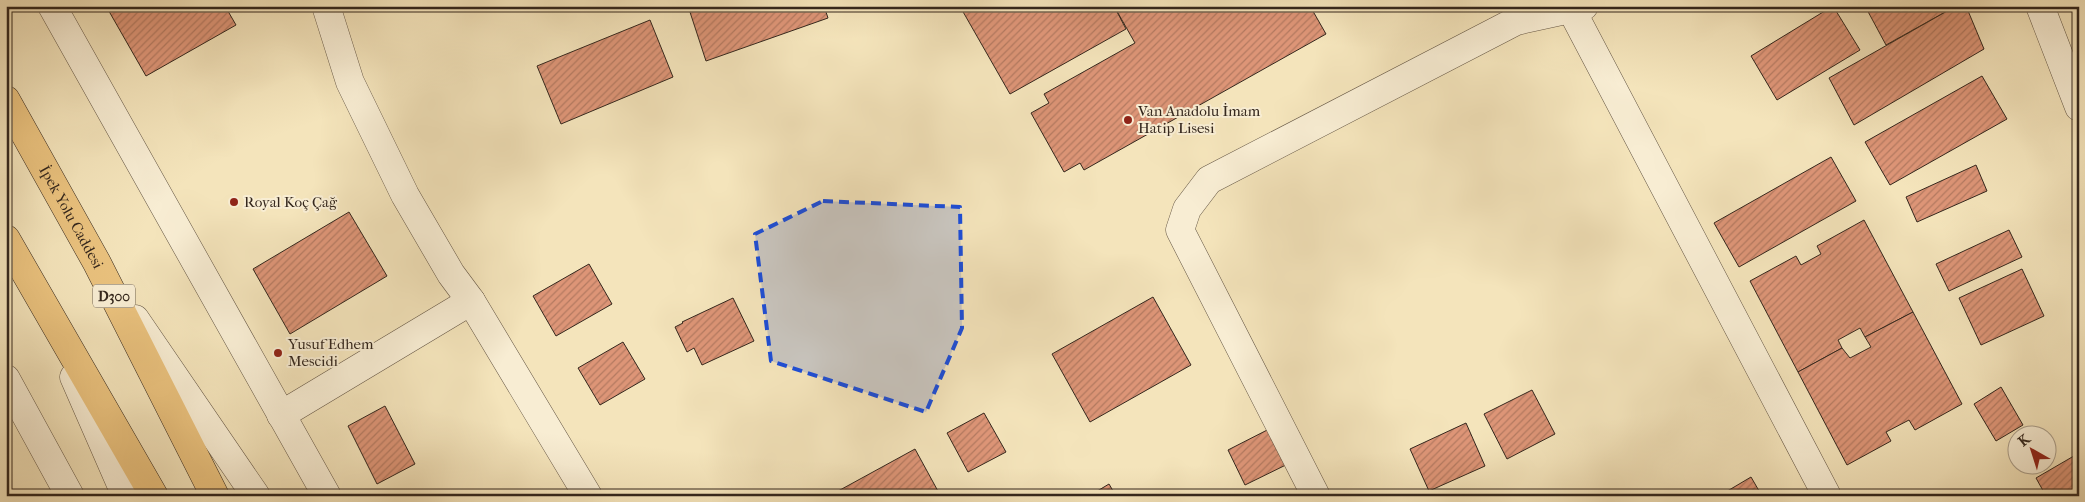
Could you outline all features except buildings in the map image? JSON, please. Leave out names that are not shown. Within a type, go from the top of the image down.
[{"type":"highway","name":"İpek Yolu Caddesi","points":[[6,100],[98,264],[215,496]]},
{"type":"highway","points":[[6,239],[154,496]]},
{"type":"street","points":[[52,6],[327,496]]},
{"type":"street","points":[[326,6],[350,82],[405,195],[451,274],[471,301],[588,496]]},
{"type":"street","points":[[2040,6],[2079,108]]},
{"type":"street","points":[[1316,496],[1180,230],[1187,209],[1209,180],[1516,21],[1577,8],[1827,496]]},
{"type":"street","points":[[98,264],[256,496]]},
{"type":"street","points":[[281,415],[471,301]]},
{"type":"street","points":[[44,307],[126,496]]},
{"type":"street","points":[[6,379],[70,496]]},
{"type":"highlighted area","points":[[823,201],[960,207],[962,328],[926,412],[771,361],[755,234]]},
{"type":"place","name":"Van Anadolu İmam Hatip Lisesi","points":[[1128,120]]},
{"type":"place","name":"Royal Koç Çağ","points":[[234,202]]},
{"type":"place","name":"Yusuf Edhem Mescidi","points":[[278,353]]}]
